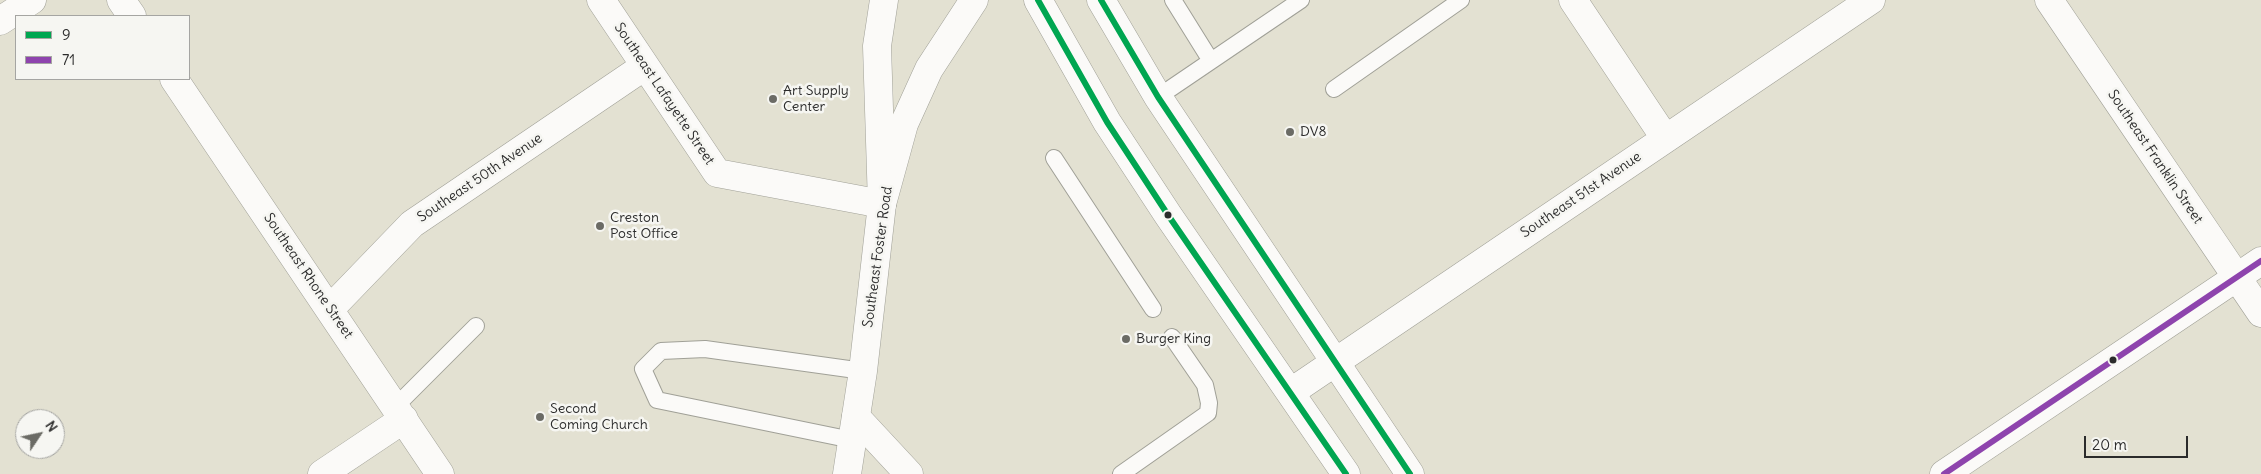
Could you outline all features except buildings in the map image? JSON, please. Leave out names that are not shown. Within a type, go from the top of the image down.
[{"type":"street","points":[[0,21],[32,0]]},
{"type":"street","points":[[121,0],[131,15]]},
{"type":"street","name":"Southeast Lafayette Street","points":[[601,0],[717,174],[882,204]]},
{"type":"street","points":[[882,204],[877,46],[884,0]]},
{"type":"street","name":"Southeast Foster Road","points":[[847,474],[863,372],[882,204],[907,116],[929,69],[974,0]]},
{"type":"street","points":[[1038,0],[1107,122],[1168,215],[1346,474]]},
{"type":"street","points":[[1573,0],[1665,138]]},
{"type":"street","name":"Southeast 51st Avenue","points":[[1291,392],[1871,0]]},
{"type":"street","name":"Southeast Franklin Street","points":[[2049,0],[2261,313]]},
{"type":"street","points":[[1108,2],[1158,98],[1410,474]]},
{"type":"street","name":"Southeast 50th Avenue","points":[[330,310],[412,224],[646,66]]},
{"type":"street","name":"Southeast Rhone Street","points":[[175,80],[440,474]]},
{"type":"street","points":[[1944,474],[2261,261]]},
{"type":"street","points":[[322,474],[400,413]]},
{"type":"street","points":[[854,429],[909,474]]},
{"type":"lane","points":[[1173,0],[1211,61]]},
{"type":"lane","points":[[1158,98],[1301,0]]},
{"type":"lane","points":[[1334,89],[1461,0]]},
{"type":"lane","points":[[1054,158],[1153,309]]},
{"type":"lane","points":[[400,413],[476,326]]},
{"type":"lane","points":[[1121,474],[1208,413],[1209,402],[1205,385],[1172,336]]},
{"type":"lane","points":[[854,429],[657,400],[643,369],[661,350],[705,349],[863,372]]},
{"type":"transit line","name":"9","points":[[1038,0],[1107,122],[1168,215],[1346,474]]},
{"type":"transit line","name":"9","points":[[1101,0],[1158,97],[1410,474]]},
{"type":"transit line","name":"71","points":[[1944,474],[2261,261]]},
{"type":"place","name":"Art Supply Center","points":[[773,99]]},
{"type":"place","name":"DV8","points":[[1290,132]]},
{"type":"place","name":"Creston Post Office","points":[[600,226]]},
{"type":"place","name":"Burger King","points":[[1126,339]]},
{"type":"place","name":"Second Coming Church","points":[[540,417]]}]
